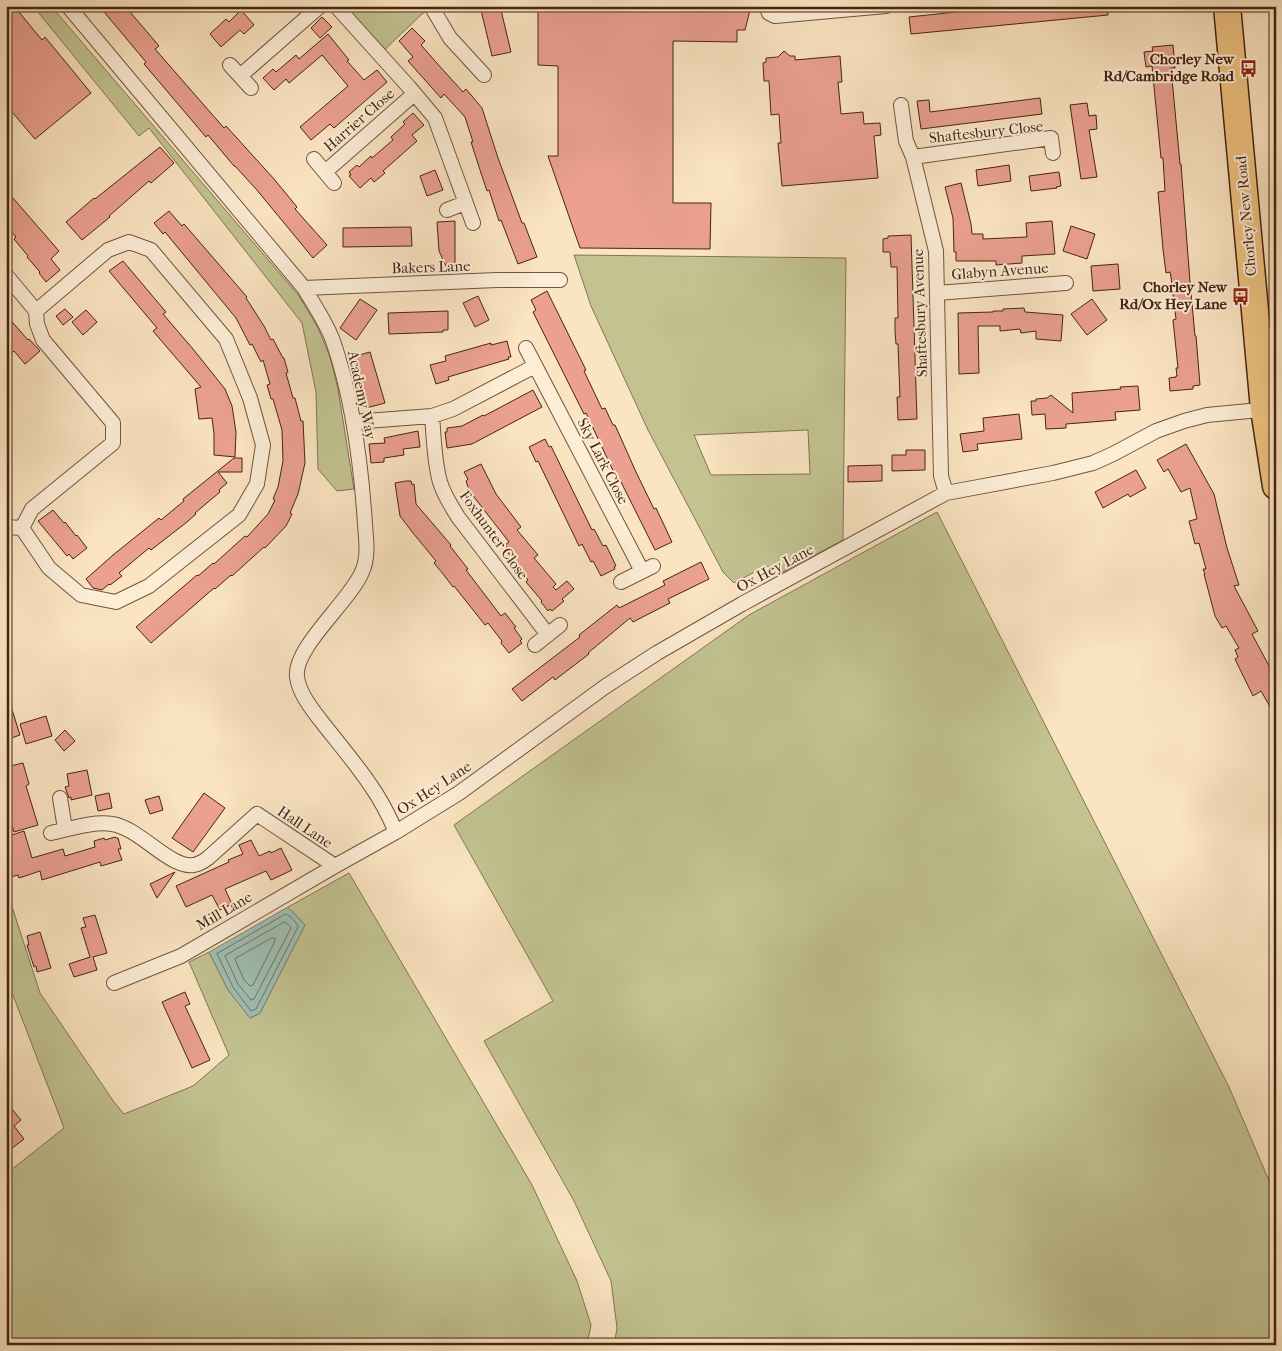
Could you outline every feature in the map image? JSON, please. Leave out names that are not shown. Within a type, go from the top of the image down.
[{"type":"highway","name":"Chorley New Road","points":[[1227,6],[1270,409],[1276,486]]},
{"type":"street","name":"Academy Way","points":[[68,6],[304,288],[320,314],[332,339],[346,384],[353,422],[363,490],[366,555],[363,572],[352,590],[305,649],[298,664],[297,676],[299,685],[310,707],[371,785],[385,808],[396,832]]},
{"type":"street","points":[[240,76],[320,6]]},
{"type":"street","name":"Harrier Close","points":[[336,6],[430,112],[437,123],[472,223]]},
{"type":"street","points":[[431,6],[446,33],[484,75]]},
{"type":"street","points":[[768,10],[775,16],[886,6]]},
{"type":"street","points":[[230,65],[251,88]]},
{"type":"street","name":"Harrier Close","points":[[325,172],[414,94]]},
{"type":"street","name":"Shaftesbury Avenue","points":[[902,105],[906,141],[913,157],[936,250],[942,476],[946,493]]},
{"type":"street","name":"Shaftesbury Close","points":[[913,157],[1051,138],[1053,153]]},
{"type":"street","name":"Harrier Close","points":[[314,159],[334,183]]},
{"type":"street","points":[[447,210],[465,203]]},
{"type":"street","points":[[22,528],[49,568],[81,594],[116,602],[149,586],[239,515],[257,484],[263,445],[250,398],[226,339],[151,250],[129,242],[108,250],[36,311]]},
{"type":"street","points":[[6,275],[36,311],[36,324],[43,340],[113,423],[112,443],[32,509],[22,528]]},
{"type":"street","name":"Bakers Lane","points":[[304,288],[497,280],[560,280]]},
{"type":"street","name":"Glabyn Avenue","points":[[937,293],[1066,283]]},
{"type":"street","name":"Sky Lark Close","points":[[526,348],[648,568],[621,582]]},
{"type":"street","points":[[353,422],[432,416],[453,409],[535,366]]},
{"type":"street","name":"Ox Hey Lane","points":[[341,863],[459,793],[606,686],[657,652],[946,493],[1053,473],[1093,463],[1156,431],[1207,415],[1270,409]]},
{"type":"street","name":"Foxhunter Close","points":[[432,416],[436,462],[440,482],[447,499],[458,517],[548,635]]},
{"type":"street","points":[[6,527],[22,528]]},
{"type":"street","points":[[535,645],[560,626]]},
{"type":"street","points":[[51,833],[65,830],[60,798]]},
{"type":"street","name":"Hall Lane","points":[[65,830],[100,823],[112,824],[132,831],[176,862],[194,865],[208,858],[257,814],[341,863]]},
{"type":"street","name":"Mill Lane","points":[[114,983],[180,956],[341,863]]},
{"type":"green space","points":[[33,6],[51,6],[299,296],[318,328],[330,357],[338,389],[354,489],[337,491],[318,469],[316,392],[302,323],[149,128],[139,136]]},
{"type":"green space","points":[[342,6],[427,6],[429,10],[422,14],[382,52]]},
{"type":"green space","points":[[574,255],[846,258],[843,540],[783,572],[766,566],[734,583],[723,572],[648,430],[591,306]],"holes":[[[808,430],[810,474],[711,475],[694,435]]]},
{"type":"green space","points":[[937,512],[1229,1087],[1276,1197],[1276,1345],[614,1345],[617,1328],[611,1281],[574,1201],[484,1041],[553,1001],[454,825],[749,615]]},
{"type":"green space","points":[[349,873],[532,1185],[577,1281],[591,1325],[587,1345],[6,1345],[6,1174],[64,1128],[6,977],[6,888],[40,993],[124,1114],[193,1086],[229,1055],[189,962],[209,952],[228,990],[251,1018],[260,1013],[305,925],[288,907]]},
{"type":"water","points":[[288,907],[305,925],[260,1013],[250,1018],[228,990],[209,952]]},
{"type":"building","points":[[6,6],[14,6],[42,40],[45,37],[91,93],[35,139],[12,112],[6,117]]},
{"type":"building","points":[[99,6],[125,6],[159,46],[155,49],[224,128],[226,126],[274,179],[297,207],[295,209],[327,245],[313,258],[256,189],[208,135],[206,137],[144,64],[146,62]]},
{"type":"building","points":[[480,6],[500,6],[511,52],[492,56]]},
{"type":"building","points":[[538,6],[751,6],[745,30],[737,30],[737,42],[673,41],[673,203],[711,203],[710,249],[580,248],[548,156],[558,156],[558,66],[538,65]]},
{"type":"building","points":[[1013,6],[1107,6],[1108,15],[911,34],[909,17]]},
{"type":"building","points":[[241,10],[254,25],[244,34],[240,30],[221,47],[210,34],[226,19],[229,22]]},
{"type":"building","points":[[322,17],[332,27],[320,38],[311,28]]},
{"type":"building","points":[[412,28],[425,41],[421,45],[435,61],[463,92],[466,89],[482,108],[498,158],[537,257],[518,264],[501,220],[499,221],[489,190],[487,191],[465,117],[444,94],[441,98],[408,61],[413,57],[399,41]]},
{"type":"building","points":[[328,34],[349,60],[347,61],[364,80],[377,70],[387,82],[334,128],[330,124],[311,140],[300,127],[348,86],[322,55],[289,83],[286,79],[274,90],[263,78],[273,69],[276,72],[296,55],[299,59]]},
{"type":"building","points":[[1173,45],[1175,68],[1171,68],[1200,385],[1193,386],[1193,389],[1170,391],[1169,378],[1177,376],[1176,368],[1178,368],[1173,320],[1176,319],[1171,277],[1170,272],[1166,273],[1163,249],[1158,192],[1165,191],[1152,66],[1146,67],[1144,52],[1153,51],[1152,47]]},
{"type":"building","points":[[784,51],[790,56],[795,56],[795,60],[840,56],[842,82],[838,82],[841,114],[863,112],[864,124],[880,123],[881,135],[874,136],[878,178],[782,186],[778,143],[781,143],[779,114],[771,115],[769,81],[764,81],[763,63],[766,62],[766,58],[778,57]]},
{"type":"building","points":[[1040,98],[1042,114],[921,129],[917,101],[929,100],[930,112]]},
{"type":"building","points":[[1087,103],[1089,116],[1096,115],[1097,129],[1089,130],[1097,177],[1081,179],[1070,105]]},
{"type":"building","points":[[413,113],[424,125],[412,135],[417,141],[383,171],[385,173],[374,182],[371,178],[360,188],[349,176],[351,175],[349,172],[357,165],[359,167],[371,156],[372,158],[393,140],[391,137],[405,124],[403,122]]},
{"type":"building","points":[[160,147],[174,163],[151,183],[149,181],[82,240],[66,222]]},
{"type":"building","points":[[1009,165],[1011,181],[978,186],[976,170]]},
{"type":"building","points":[[435,170],[443,190],[427,196],[420,176]]},
{"type":"building","points":[[1059,172],[1061,186],[1031,191],[1029,176]]},
{"type":"building","points":[[961,183],[972,234],[983,234],[983,239],[1027,237],[1026,223],[1052,221],[1055,254],[1022,256],[1022,263],[996,265],[996,261],[956,261],[953,218],[945,187]]},
{"type":"building","points":[[6,190],[59,251],[51,259],[60,270],[46,282],[6,225]]},
{"type":"building","points":[[169,211],[182,226],[184,224],[247,297],[271,340],[273,339],[284,358],[293,398],[295,398],[301,421],[303,421],[305,463],[298,494],[290,513],[292,514],[286,526],[265,548],[232,576],[214,588],[151,643],[136,627],[197,575],[214,564],[245,536],[247,537],[268,514],[275,500],[273,499],[278,487],[283,461],[282,430],[267,385],[270,384],[263,360],[261,362],[236,318],[165,232],[163,234],[154,223]]},
{"type":"building","points":[[455,221],[455,266],[446,266],[439,251],[437,222]]},
{"type":"building","points":[[1071,226],[1095,234],[1087,259],[1063,251]]},
{"type":"building","points":[[411,227],[412,246],[343,247],[343,228]]},
{"type":"building","points":[[911,235],[917,419],[898,420],[897,397],[900,397],[898,344],[896,344],[895,332],[895,318],[898,318],[897,267],[891,267],[890,252],[883,252],[883,239],[888,238],[888,236]]},
{"type":"building","points":[[123,261],[166,312],[163,314],[225,389],[232,406],[236,432],[235,457],[214,455],[212,418],[199,419],[195,389],[201,387],[153,331],[157,328],[109,271]]},
{"type":"building","points":[[1118,264],[1120,289],[1093,291],[1091,266]]},
{"type":"building","points":[[547,291],[586,370],[584,371],[602,409],[605,408],[613,425],[615,425],[654,509],[656,508],[672,542],[655,550],[533,312],[536,310],[531,300]]},
{"type":"building","points":[[478,296],[489,320],[475,327],[463,303]]},
{"type":"building","points":[[360,299],[377,310],[356,340],[340,328]]},
{"type":"building","points":[[1092,299],[1107,320],[1087,335],[1071,314]]},
{"type":"building","points":[[1024,308],[1025,312],[1063,315],[1061,341],[1036,339],[1036,331],[1021,333],[1020,329],[1000,331],[1000,326],[978,326],[979,373],[959,374],[958,313],[993,312],[1003,311],[1003,309]]},
{"type":"building","points":[[65,309],[73,317],[63,325],[56,316]]},
{"type":"building","points":[[86,310],[97,322],[83,335],[72,322]]},
{"type":"building","points":[[448,311],[448,330],[443,330],[443,332],[389,334],[388,313]]},
{"type":"building","points":[[6,315],[40,351],[25,364],[14,351],[6,358]]},
{"type":"building","points":[[507,341],[511,357],[508,357],[509,359],[448,377],[449,380],[436,384],[430,365],[446,361],[445,356],[491,343],[491,345]]},
{"type":"building","points":[[370,352],[385,403],[366,408],[351,362],[353,362],[352,357]]},
{"type":"building","points":[[1138,386],[1140,410],[1115,412],[1116,420],[1066,424],[1066,428],[1046,429],[1045,414],[1032,415],[1031,401],[1036,401],[1036,399],[1047,398],[1051,395],[1073,413],[1072,393]]},
{"type":"building","points":[[533,390],[542,407],[472,444],[447,448],[445,432],[447,432],[447,428],[462,426]]},
{"type":"building","points":[[1019,414],[1022,439],[977,444],[978,450],[963,452],[960,434],[984,431],[983,418]]},
{"type":"building","points":[[418,431],[420,447],[403,449],[404,455],[384,458],[384,462],[371,463],[369,444],[385,443],[384,438]]},
{"type":"building","points":[[545,439],[549,447],[551,446],[592,530],[594,529],[603,546],[606,545],[616,566],[614,567],[615,569],[601,576],[582,544],[579,546],[538,461],[536,462],[529,447]]},
{"type":"building","points":[[1186,444],[1214,494],[1227,548],[1239,585],[1234,586],[1258,631],[1252,634],[1276,679],[1276,717],[1261,691],[1253,696],[1235,659],[1238,657],[1235,650],[1239,648],[1226,626],[1222,628],[1215,616],[1204,574],[1203,569],[1206,569],[1199,543],[1195,544],[1189,521],[1197,519],[1190,488],[1181,492],[1168,469],[1164,472],[1157,460]]},
{"type":"building","points":[[906,450],[925,450],[925,470],[892,471],[892,455],[906,455]]},
{"type":"building","points":[[234,458],[242,458],[242,472],[218,472],[227,483],[219,490],[220,492],[187,522],[151,550],[149,548],[119,573],[122,576],[102,590],[93,588],[86,579],[159,518],[161,520],[184,501],[183,499]]},
{"type":"building","points":[[481,464],[496,494],[521,527],[517,530],[538,555],[534,558],[556,584],[553,587],[556,590],[567,581],[574,589],[552,611],[550,609],[548,611],[526,582],[528,580],[524,573],[508,553],[510,551],[505,545],[509,542],[468,487],[466,481],[468,479],[464,472]]},
{"type":"building","points":[[882,465],[882,481],[848,482],[848,466]]},
{"type":"building","points":[[1136,470],[1146,488],[1130,497],[1128,494],[1103,508],[1095,492]]},
{"type":"building","points":[[411,481],[412,485],[414,484],[416,504],[451,545],[468,569],[466,570],[501,616],[505,613],[516,627],[514,628],[522,639],[520,641],[522,643],[509,653],[488,623],[485,625],[453,587],[434,563],[436,561],[400,516],[395,483]]},
{"type":"building","points":[[53,510],[87,548],[73,559],[69,554],[67,556],[38,521]]},
{"type":"building","points":[[701,562],[709,579],[668,599],[670,603],[633,622],[630,618],[589,654],[555,680],[553,677],[522,701],[512,689],[580,637],[579,635],[617,605],[619,608],[665,585],[663,581]]},
{"type":"building","points":[[6,700],[9,700],[20,735],[6,740]]},
{"type":"building","points":[[46,716],[52,736],[26,744],[20,724]]},
{"type":"building","points":[[65,730],[75,741],[64,751],[55,740]]},
{"type":"building","points":[[23,763],[29,784],[26,786],[38,825],[14,832],[6,806],[6,767]]},
{"type":"building","points":[[87,770],[92,795],[71,800],[65,787],[69,786],[67,774]]},
{"type":"building","points":[[109,793],[112,808],[98,811],[95,796]]},
{"type":"building","points":[[204,793],[225,808],[193,852],[172,838]]},
{"type":"building","points":[[159,796],[163,810],[150,814],[145,800]]},
{"type":"building","points":[[24,831],[32,858],[63,849],[65,856],[95,847],[94,841],[115,837],[118,838],[121,849],[118,849],[122,860],[101,866],[100,862],[42,880],[40,871],[19,878],[18,875],[11,877],[6,862],[6,837]]},
{"type":"building","points":[[251,840],[259,856],[281,848],[292,870],[271,880],[266,871],[225,889],[232,904],[220,910],[212,895],[186,907],[176,886],[243,854],[239,845]]},
{"type":"building","points":[[175,872],[157,898],[150,884]]},
{"type":"building","points":[[95,915],[107,953],[93,957],[97,970],[74,977],[69,964],[90,957],[81,928],[86,927],[83,918]]},
{"type":"building","points":[[40,932],[51,968],[37,972],[27,945],[29,945],[27,936]]},
{"type":"building","points":[[185,992],[190,1004],[185,1006],[210,1060],[192,1068],[162,1002]]},
{"type":"building","points":[[6,1102],[21,1120],[14,1126],[24,1139],[6,1153]]},
{"type":"place","name":"Chorley New Rd/Cambridge Road","points":[[1248,68]]},
{"type":"place","name":"Chorley New Rd/Ox Hey Lane","points":[[1241,296]]}]
